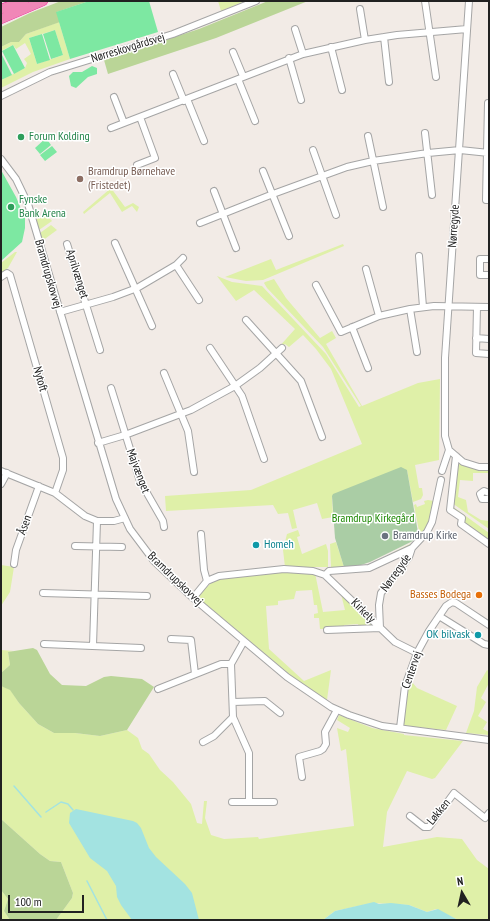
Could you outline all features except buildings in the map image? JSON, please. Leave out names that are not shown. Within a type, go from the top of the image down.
[{"type":"highway","points":[[1,9],[24,1]]},
{"type":"highway","points":[[1,19],[43,1]]},
{"type":"street","name":"Nørreskovgårdsvej","points":[[1,96],[50,72],[173,34],[256,1]]},
{"type":"street","points":[[424,1],[436,77]]},
{"type":"street","name":"Nørregyde","points":[[449,450],[445,436],[444,376],[469,1]]},
{"type":"street","points":[[360,9],[365,40]]},
{"type":"street","points":[[295,29],[303,54]]},
{"type":"street","points":[[111,128],[289,58],[303,54],[384,37],[429,31],[467,29]]},
{"type":"street","points":[[384,37],[389,82]]},
{"type":"street","points":[[331,47],[342,90]]},
{"type":"street","points":[[233,52],[255,121]]},
{"type":"street","points":[[289,58],[300,100]]},
{"type":"street","points":[[173,74],[204,141]]},
{"type":"street","points":[[114,97],[124,123]]},
{"type":"street","points":[[488,103],[488,184],[486,200],[489,200]]},
{"type":"street","points":[[137,165],[155,158],[140,117]]},
{"type":"street","points":[[425,133],[432,196]]},
{"type":"street","points":[[368,136],[383,207]]},
{"type":"street","points":[[313,150],[336,216]]},
{"type":"street","points":[[200,223],[322,175],[373,161],[460,150],[488,153]]},
{"type":"street","name":"Bramdrupskovvej","points":[[1,160],[16,179],[28,204],[111,484],[125,518],[139,542],[154,561],[193,598],[293,681],[337,710],[362,720],[400,728],[489,740]]},
{"type":"street","points":[[263,170],[289,236]]},
{"type":"street","points":[[214,191],[224,213],[236,248]]},
{"type":"street","points":[[115,243],[137,288],[152,326]]},
{"type":"street","name":"Aprilvænget","points":[[67,244],[100,350]]},
{"type":"street","points":[[419,256],[424,307]]},
{"type":"street","name":"Aprilvænget","points":[[60,312],[113,297],[137,288],[176,265],[183,258]]},
{"type":"street","points":[[489,259],[480,259],[480,275],[489,275]]},
{"type":"street","points":[[176,265],[199,300]]},
{"type":"street","points":[[366,269],[379,316]]},
{"type":"street","name":"Nytoft","points":[[1,277],[7,273],[10,275],[63,458],[63,470],[55,492]]},
{"type":"street","points":[[316,285],[341,332],[379,316],[410,309],[449,306],[489,307]]},
{"type":"street","points":[[477,307],[476,353],[489,354]]},
{"type":"street","points":[[410,309],[417,352]]},
{"type":"street","points":[[246,320],[301,381],[322,437]]},
{"type":"street","points":[[352,327],[368,368]]},
{"type":"street","points":[[476,338],[489,339]]},
{"type":"street","points":[[210,348],[242,396],[264,459]]},
{"type":"street","name":"Majvænget","points":[[98,443],[181,415],[235,386],[282,348]]},
{"type":"street","points":[[164,373],[188,431],[194,472]]},
{"type":"street","name":"Majvænget","points":[[111,388],[140,482],[163,521],[164,527]]},
{"type":"street","points":[[442,471],[449,450],[471,465],[489,467]]},
{"type":"street","points":[[456,456],[450,510],[462,518],[462,524],[489,544]]},
{"type":"street","points":[[1,484],[4,472],[55,492],[85,516],[97,521],[114,522],[125,518]]},
{"type":"street","name":"Nørregyde","points":[[380,628],[379,605],[381,593],[412,553],[412,548],[421,541],[432,522],[441,480]]},
{"type":"street","name":"Åsen","points":[[14,564],[16,550],[39,486]]},
{"type":"street","points":[[489,492],[484,491],[480,494],[482,499],[489,499]]},
{"type":"street","points":[[93,646],[97,521]]},
{"type":"street","points":[[193,598],[207,581],[204,570],[201,534]]},
{"type":"street","points":[[75,546],[122,547]]},
{"type":"street","points":[[325,576],[329,571],[369,568],[412,548]]},
{"type":"street","name":"Kirkely","points":[[207,581],[219,576],[231,574],[284,569],[305,569],[325,576],[380,628]]},
{"type":"street","points":[[43,593],[147,596]]},
{"type":"street","name":"Centervej","points":[[400,728],[405,686],[417,653],[446,606],[452,602],[489,625]]},
{"type":"street","points":[[439,616],[484,644],[489,644]]},
{"type":"street","points":[[380,628],[395,642],[417,653]]},
{"type":"street","name":"Kirkely","points":[[327,630],[380,628]]},
{"type":"street","points":[[171,639],[191,640],[194,674]]},
{"type":"street","points":[[244,641],[231,664],[233,717],[249,753],[249,802]]},
{"type":"street","points":[[44,644],[141,648]]},
{"type":"street","points":[[158,689],[221,664],[231,664]]},
{"type":"street","points":[[233,702],[265,701],[280,713]]},
{"type":"street","points":[[302,777],[299,757],[320,752],[323,749],[326,744],[325,732],[337,710]]},
{"type":"street","points":[[203,742],[214,736],[233,717]]},
{"type":"street","name":"Løkken","points":[[410,816],[424,827],[429,827],[454,793],[488,817]]},
{"type":"street","points":[[232,802],[274,802]]},
{"type":"green space","points":[[61,1],[89,1],[57,12],[60,22],[26,34],[19,42],[11,42],[1,47],[1,27],[30,13]]},
{"type":"green space","points":[[89,1],[149,1],[158,32],[70,59],[56,12]]},
{"type":"green space","points":[[218,1],[245,1],[221,11]]},
{"type":"green space","points":[[268,1],[308,1],[216,38],[108,74],[104,60],[199,29]]},
{"type":"green space","points":[[59,22],[70,59],[33,72],[1,88],[1,80],[25,68],[27,63],[24,59],[31,54],[25,43],[16,49],[13,45],[1,51],[1,47],[11,42],[19,42],[26,34]],"holes":[[[55,30],[63,55],[37,64],[29,38]]]},
{"type":"green space","points":[[55,30],[63,55],[51,59],[43,34]]},
{"type":"green space","points":[[42,34],[50,60],[37,64],[29,38]]},
{"type":"green space","points":[[13,45],[25,68],[14,74],[2,51]]},
{"type":"green space","points":[[1,53],[12,75],[1,80]]},
{"type":"green space","points":[[92,66],[97,68],[97,74],[88,77],[76,88],[71,86],[69,76],[73,72],[82,72]]},
{"type":"green space","points":[[46,138],[51,145],[40,154],[35,148]]},
{"type":"green space","points":[[52,146],[57,152],[45,161],[40,155]]},
{"type":"green space","name":"Fynske Bank Arena","points":[[1,170],[16,197],[25,218],[25,228],[22,242],[1,261]]},
{"type":"green space","points":[[111,188],[125,207],[133,203],[139,207],[137,212],[132,206],[122,212],[110,193],[84,214],[83,212]]},
{"type":"green space","points":[[45,213],[52,221],[39,230],[36,220]]},
{"type":"green space","points":[[51,225],[57,230],[42,241],[40,233]]},
{"type":"green space","points":[[343,244],[344,246],[263,280],[246,281],[225,277],[271,259],[276,270]]},
{"type":"green space","points":[[17,252],[8,268],[1,273],[1,263]]},
{"type":"green space","points":[[217,276],[232,282],[262,286],[326,354],[359,407],[361,406],[323,347],[267,288],[264,283],[265,282],[274,279],[286,298],[320,338],[332,331],[336,338],[326,344],[362,406],[418,383],[440,379],[439,460],[415,465],[419,488],[422,488],[423,495],[421,499],[413,502],[407,470],[332,497],[333,517],[322,519],[317,503],[293,510],[297,528],[292,529],[288,513],[278,514],[273,505],[166,511],[165,496],[251,490],[362,444],[331,369],[316,349],[303,335],[289,347],[285,344],[277,351],[295,329],[254,290],[236,301]]},
{"type":"green space","points":[[458,462],[489,469],[489,473],[473,473],[473,481],[460,480],[458,497],[466,500],[468,512],[481,520],[489,521],[489,529],[452,503]]},
{"type":"green space","name":"Bramdrup Kirkegård","points":[[401,467],[407,470],[419,538],[370,562],[358,566],[344,567],[335,538],[333,494]]},
{"type":"green space","points":[[424,501],[434,501],[431,520],[417,543],[388,555],[418,540],[420,536],[414,505],[416,504],[417,507],[425,504]]},
{"type":"green space","points":[[452,506],[489,533],[489,541],[465,524],[464,518],[452,509]]},
{"type":"green space","points":[[298,530],[300,536],[297,537],[302,554],[326,544],[328,551],[328,567],[285,567],[283,550],[287,534]]},
{"type":"green space","points":[[336,542],[344,567],[331,567],[330,544]]},
{"type":"green space","points":[[1,565],[14,567],[10,592],[1,606]]},
{"type":"green space","points":[[291,572],[315,573],[323,612],[345,610],[341,594],[371,622],[371,625],[368,627],[359,627],[358,624],[344,625],[344,629],[320,629],[319,618],[314,618],[314,614],[318,613],[317,605],[314,605],[312,590],[296,591],[294,599],[278,601],[278,605],[266,606],[269,649],[304,681],[331,670],[327,700],[306,688],[197,597],[213,581],[231,575]]},
{"type":"green space","points":[[33,648],[37,650],[50,674],[62,685],[86,686],[104,677],[111,676],[142,679],[154,687],[127,730],[100,736],[75,733],[54,733],[38,724],[19,703],[10,690],[1,686],[1,673],[10,665],[8,652]]},
{"type":"green space","points":[[1,650],[14,651],[8,652],[10,665],[1,673]]},
{"type":"green space","points":[[487,670],[489,671],[489,683],[481,698],[486,702],[478,716],[487,722],[483,729],[489,732],[489,735],[466,733],[474,711],[477,687]]},
{"type":"green space","points":[[412,682],[417,688],[457,706],[446,730],[405,726],[403,723],[408,690]]},
{"type":"green space","points":[[1,686],[10,689],[19,703],[38,724],[54,733],[75,733],[100,736],[127,730],[138,738],[142,749],[149,754],[160,770],[173,782],[191,804],[197,823],[202,824],[204,801],[207,801],[205,818],[211,835],[224,839],[258,837],[259,839],[354,826],[346,749],[341,751],[337,728],[348,732],[350,728],[337,720],[339,715],[372,728],[404,735],[463,741],[435,778],[432,779],[407,771],[387,812],[383,847],[437,837],[462,839],[477,860],[489,869],[489,920],[458,920],[436,909],[427,912],[409,905],[372,903],[335,911],[323,920],[56,920],[72,898],[73,893],[61,862],[50,861],[40,854],[1,819]]},
{"type":"green space","points":[[1,819],[40,854],[50,861],[61,862],[73,893],[72,898],[56,920],[10,920],[4,911],[8,899],[1,890]]},
{"type":"green space","points":[[1,890],[8,899],[4,911],[10,920],[1,920]]},
{"type":"water","points":[[76,809],[137,823],[141,828],[149,848],[156,857],[185,884],[192,893],[199,920],[132,920],[121,905],[117,897],[116,886],[107,871],[90,858],[69,823],[70,813]]},
{"type":"water","points":[[374,902],[379,904],[391,903],[409,905],[427,912],[438,909],[458,920],[323,920],[335,911]]},
{"type":"waterway","points":[[14,786],[41,817]]},
{"type":"waterway","points":[[46,812],[61,802],[68,804],[73,810]]},
{"type":"waterway","points":[[87,881],[107,920]]},
{"type":"place","name":"Forum Kolding","points":[[21,137]]},
{"type":"place","name":"Bramdrup Børnehave (Fristedet)","points":[[80,179]]},
{"type":"place","name":"Fynske Bank Arena","points":[[11,207]]},
{"type":"place","name":"Bramdrup Kirke","points":[[385,536]]},
{"type":"place","name":"Homeh","points":[[256,545]]},
{"type":"place","name":"Basses Bodega","points":[[479,595]]},
{"type":"place","name":"OK bilvask","points":[[478,635]]}]
